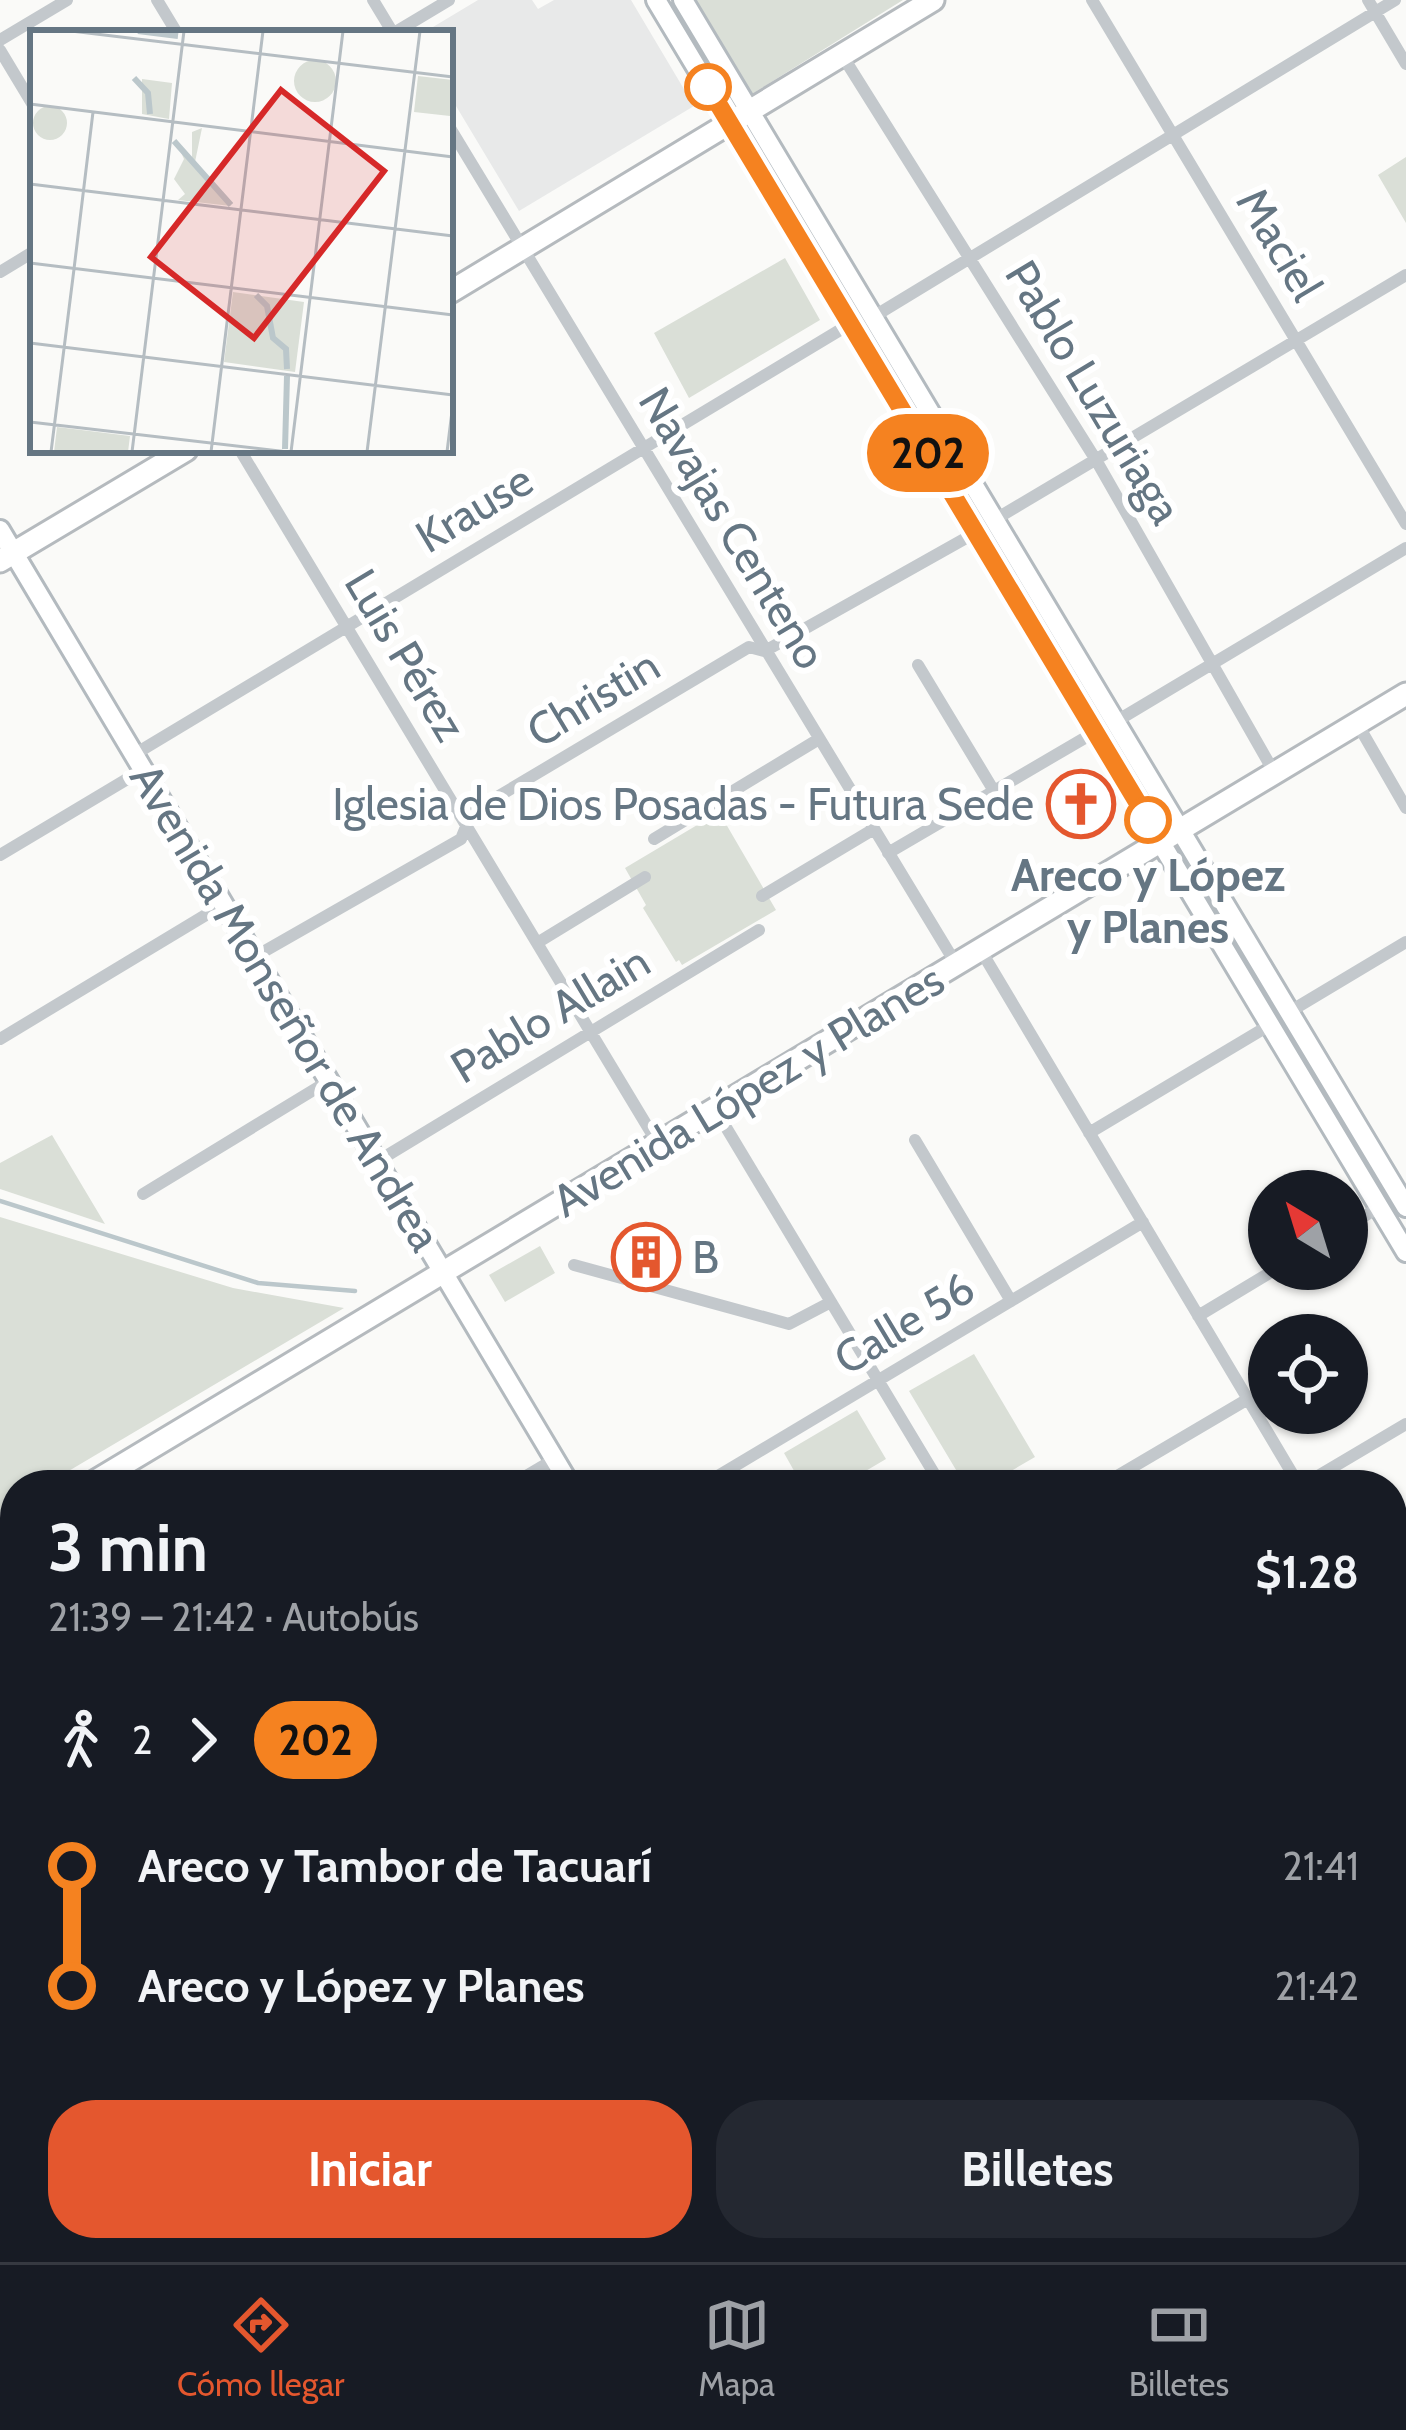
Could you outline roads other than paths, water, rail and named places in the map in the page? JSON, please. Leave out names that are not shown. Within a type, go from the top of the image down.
[{"type":"main road","points":[[656,0],[873,317],[1115,722],[1270,1025],[1406,1252]]},
{"type":"main road","points":[[683,0],[739,117],[850,324],[1094,732],[1289,1012],[1404,1197]]},
{"type":"main road","points":[[453,290],[922,3]]},
{"type":"main road","points":[[7,557],[181,453]]},
{"type":"main road","name":"Avenida Monseñor de Andrea","points":[[0,530],[7,557],[139,761],[561,1470]]},
{"type":"main road","name":"Avenida López y Planes","points":[[115,1470],[1406,694]]},
{"type":"street","points":[[0,40],[67,0]]},
{"type":"street","points":[[158,0],[175,30]]},
{"type":"street","points":[[373,0],[392,30]]},
{"type":"street","points":[[399,30],[449,0]]},
{"type":"street","name":"Maciel","points":[[1092,0],[1406,524]]},
{"type":"street","points":[[873,317],[1173,135],[1371,6],[1395,0]]},
{"type":"street","points":[[1371,6],[1406,64]]},
{"type":"street","points":[[0,50],[30,100]]},
{"type":"street","name":"Pablo Luzuriaga","points":[[842,55],[1096,460],[1274,772]]},
{"type":"street","name":"Navajas Centeno","points":[[453,133],[956,964]]},
{"type":"street","points":[[0,272],[30,254]]},
{"type":"street","points":[[994,520],[1406,275]]},
{"type":"street","name":"Krause","points":[[0,855],[346,626],[850,324]]},
{"type":"street","name":"Luis Pérez","points":[[242,453],[658,1144]]},
{"type":"street","name":"Christin","points":[[256,956],[461,838],[472,812],[749,647],[765,651],[975,533]]},
{"type":"street","points":[[1115,722],[1406,548]]},
{"type":"street","points":[[918,665],[994,791]]},
{"type":"street","points":[[1357,723],[1406,808]]},
{"type":"street","points":[[888,853],[1094,732]]},
{"type":"street","points":[[654,839],[819,739]]},
{"type":"street","points":[[762,896],[874,829]]},
{"type":"street","points":[[537,943],[645,878]]},
{"type":"street","points":[[0,1039],[224,904]]},
{"type":"street","name":"Pablo Allain","points":[[378,1161],[759,930]]},
{"type":"street","points":[[1289,1012],[1406,942]]},
{"type":"street","points":[[980,949],[1248,1399],[1127,1470]]},
{"type":"street","points":[[1089,1132],[1270,1025]]},
{"type":"street","points":[[143,1194],[329,1080]]},
{"type":"street","points":[[715,1109],[932,1470]]},
{"type":"street","points":[[915,1140],[1011,1300]]},
{"type":"street","points":[[1368,1214],[1379,1207]]},
{"type":"street","name":"Calle 56","points":[[728,1470],[1143,1222]]},
{"type":"street","points":[[574,1265],[789,1324],[831,1302]]},
{"type":"street","points":[[1198,1316],[1248,1286]]},
{"type":"street","points":[[1327,1470],[1406,1424]]},
{"type":"street","points":[[1270,1434],[1292,1470]]},
{"type":"street","points":[[536,1470],[555,1459]]},
{"type":"waterway","points":[[0,1201],[258,1283],[355,1291]]},
{"type":"place","name":"Iglesia de Dios Posadas - Futura Sede","points":[[1081,804]]},
{"type":"place","name":"Areco y López y Planes","points":[[1148,820]]},
{"type":"place","name":"B","points":[[646,1257]]}]
